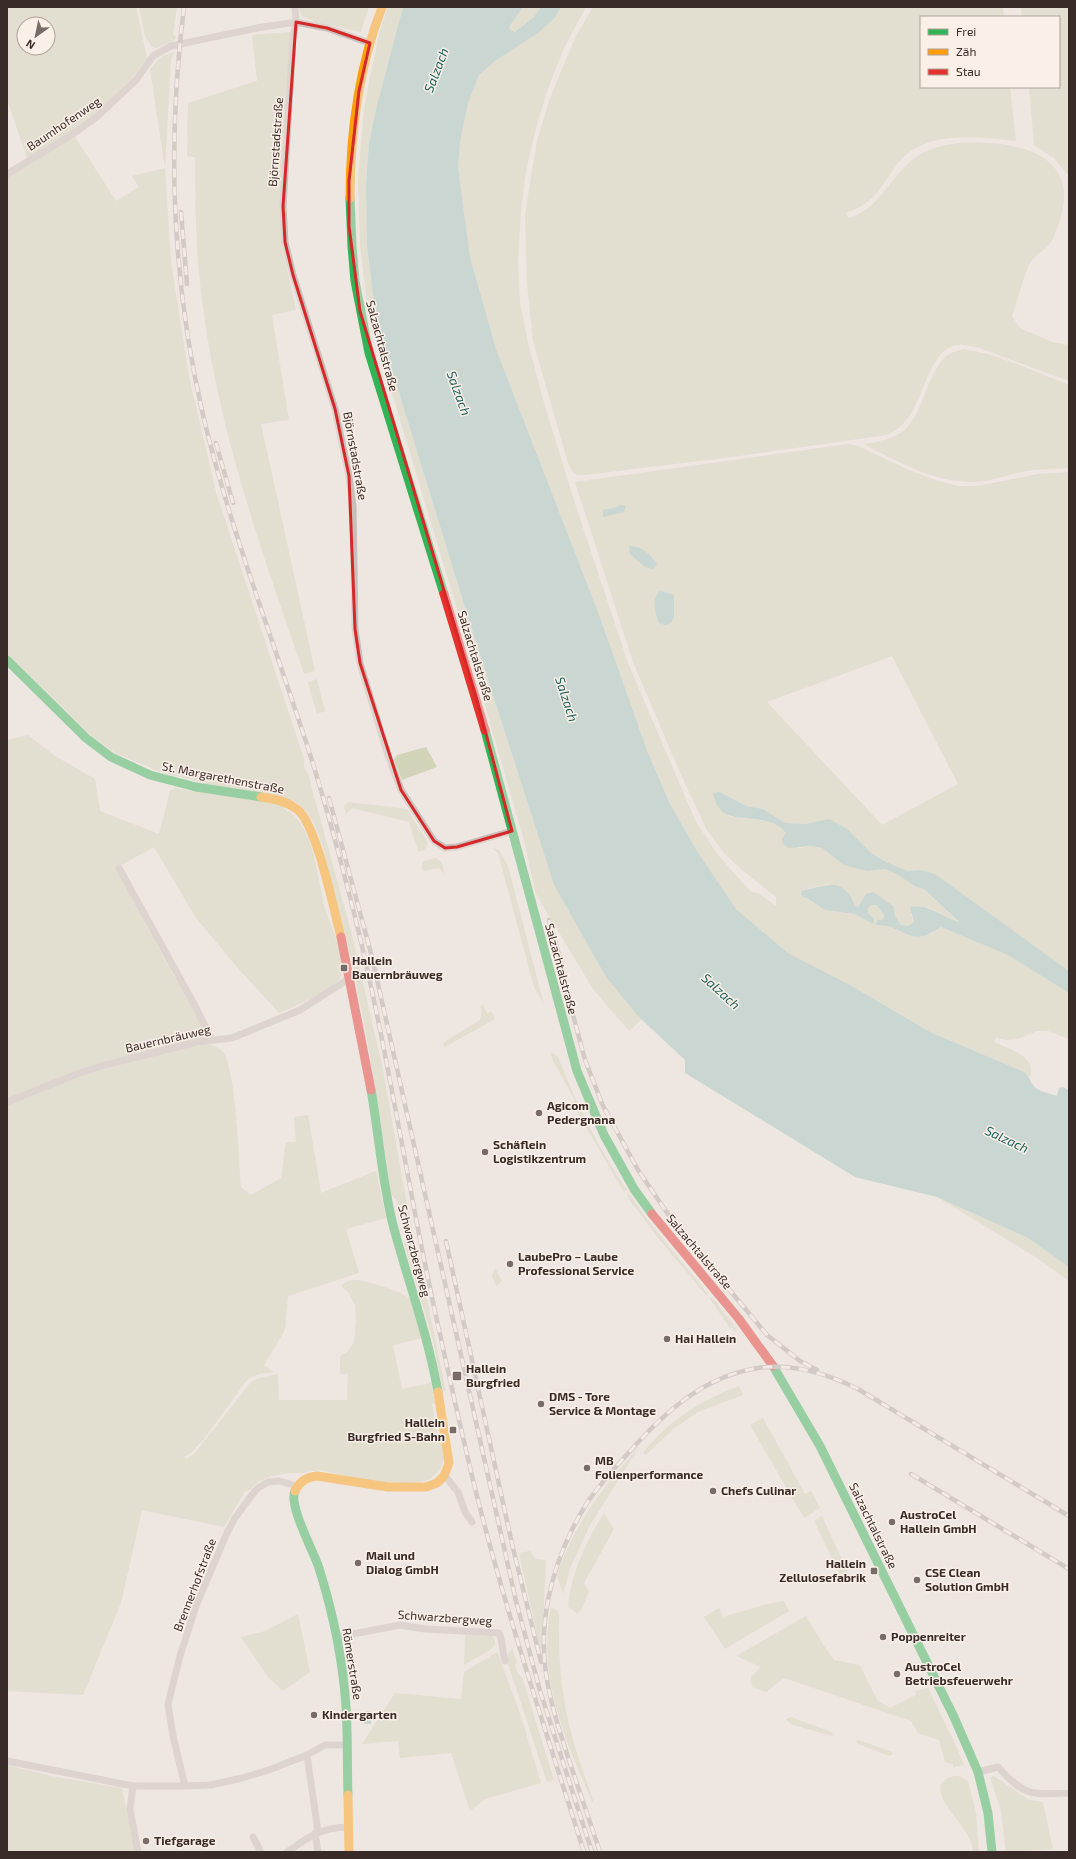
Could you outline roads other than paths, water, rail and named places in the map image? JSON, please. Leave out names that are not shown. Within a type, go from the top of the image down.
[{"type":"main road","name":"Salzachtalstraße","points":[[382,7],[370,43],[359,91],[352,138],[348,181],[349,226],[360,311],[369,352],[477,700],[577,1071],[604,1135],[634,1189],[658,1222],[740,1319],[780,1377],[820,1446],[954,1717],[978,1772],[988,1813],[992,1852]]},
{"type":"main road","name":"St. Margarethenstraße","points":[[7,660],[86,738],[110,757],[150,775],[196,787],[276,799],[286,802],[299,811],[305,818],[314,838],[342,937],[350,978]]},
{"type":"main road","name":"Schwarzbergweg","points":[[350,978],[372,1097],[382,1170],[392,1224],[426,1336],[436,1382],[448,1453],[448,1470],[445,1476]]},
{"type":"main road","points":[[297,1486],[310,1477],[317,1476],[376,1486],[424,1487],[434,1485],[445,1476]]},
{"type":"main road","name":"Römerstraße","points":[[297,1486],[293,1495],[296,1511],[319,1568],[337,1637],[346,1707],[347,1827],[349,1852]]},
{"type":"street","name":"Björnstadstraße","points":[[295,7],[296,22],[293,37],[283,206],[285,242],[293,275],[335,409],[349,476],[353,506],[355,628],[362,668],[386,748],[401,790],[434,841],[445,848],[457,848],[512,830]]},
{"type":"street","name":"Baumhofenweg","points":[[7,174],[73,134],[98,116],[136,80],[153,56],[171,46],[256,28],[296,22],[327,28],[370,43]]},
{"type":"street","points":[[119,868],[194,1004],[212,1040]]},
{"type":"street","name":"Bauernbräuweg","points":[[7,1102],[77,1074],[197,1042],[232,1038],[300,1010],[350,978]]},
{"type":"street","points":[[445,1476],[458,1492],[465,1512],[472,1522]]},
{"type":"street","name":"Brennerhofstraße","points":[[186,1786],[173,1736],[168,1704],[180,1656],[196,1606],[227,1533],[235,1518],[251,1496],[258,1488],[268,1482],[279,1481],[297,1486]]},
{"type":"street","name":"Schwarzbergweg","points":[[337,1637],[400,1625],[425,1629],[494,1634],[499,1632],[502,1639],[501,1647],[505,1661]]},
{"type":"street","points":[[7,1761],[133,1786],[211,1785],[242,1778],[307,1755],[325,1745],[347,1745]]},
{"type":"street","points":[[307,1755],[317,1832],[318,1852]]},
{"type":"street","points":[[978,1772],[998,1767],[1010,1781],[1027,1792],[1041,1795],[1069,1793]]},
{"type":"street","points":[[133,1786],[130,1809],[139,1851]]},
{"type":"street","points":[[286,1852],[317,1832],[330,1828],[347,1827]]},
{"type":"street","points":[[253,1837],[261,1852]]},
{"type":"water","name":"Salzach","points":[[403,7],[523,7],[509,27],[510,30],[515,32],[534,17],[541,7],[561,7],[554,19],[538,33],[495,61],[479,75],[468,103],[460,142],[458,167],[470,257],[496,349],[598,612],[648,753],[670,804],[697,851],[736,909],[788,953],[850,985],[930,1032],[1024,1072],[1035,1087],[1041,1091],[1057,1096],[1059,1088],[1063,1087],[1069,1090],[1069,1267],[1028,1238],[937,1197],[855,1177],[685,1073],[685,1060],[640,1018],[606,977],[554,885],[468,617],[385,347],[373,295],[367,245],[366,184],[369,143],[377,105]]},
{"type":"water","points":[[620,505],[626,506],[624,512],[603,517],[603,510]]},
{"type":"water","points":[[629,546],[642,549],[652,557],[657,564],[653,569],[645,567],[630,554]]},
{"type":"water","points":[[660,591],[674,595],[674,617],[671,623],[665,625],[659,623],[655,611],[655,598]]},
{"type":"water","points":[[720,792],[746,806],[763,809],[785,823],[805,824],[829,819],[847,829],[871,853],[886,862],[908,871],[921,870],[935,874],[1069,971],[1069,993],[1008,955],[941,927],[927,935],[916,936],[889,926],[876,925],[877,920],[882,920],[885,916],[876,905],[871,905],[868,909],[868,913],[874,919],[873,924],[855,914],[825,910],[803,897],[801,894],[802,890],[826,885],[837,886],[849,894],[854,904],[858,907],[866,894],[873,892],[893,906],[895,916],[901,925],[908,926],[914,922],[910,907],[930,909],[959,922],[924,889],[916,887],[898,875],[885,869],[867,871],[844,865],[822,848],[811,846],[789,848],[783,844],[782,839],[786,833],[778,826],[769,822],[741,818],[725,813],[719,808],[713,793]]},
{"type":"water","points":[[364,1711],[371,1711],[371,1724],[364,1724]]},
{"type":"railway","points":[[184,7],[175,109],[174,160],[176,211],[179,263],[185,314],[203,415],[223,491],[313,765],[342,866],[371,987],[431,1296],[480,1509],[522,1657],[584,1852]]},
{"type":"railway","points":[[181,212],[187,284]]},
{"type":"railway","points":[[216,443],[233,503]]},
{"type":"railway","points":[[329,798],[372,957],[516,1601],[540,1691],[592,1852]]},
{"type":"railway","points":[[549,920],[585,1060],[603,1106],[638,1170],[674,1223],[767,1335],[800,1361],[817,1370]]},
{"type":"railway","points":[[446,1241],[512,1544],[541,1662]]},
{"type":"railway","points":[[600,1852],[551,1700],[545,1667],[544,1651],[545,1617],[548,1599],[563,1549],[587,1503],[608,1475],[645,1435],[659,1421],[688,1397],[721,1379],[739,1372],[758,1368],[797,1368],[822,1374],[858,1389],[1069,1516]]},
{"type":"railway","points":[[911,1474],[1069,1569]]},
{"type":"place","name":"Hallein Bauernbräuweg","points":[[344,968]]},
{"type":"place","name":"Agicom Pedergnana","points":[[539,1113]]},
{"type":"place","name":"Schäflein Logistikzentrum","points":[[485,1152]]},
{"type":"place","name":"LaubePro – Laube Professional Service","points":[[510,1264]]},
{"type":"place","name":"Hai Hallein","points":[[667,1339]]},
{"type":"place","name":"Hallein Burgfried","points":[[457,1376]]},
{"type":"place","name":"DMS - Tore Service & Montage","points":[[541,1404]]},
{"type":"place","name":"Hallein Burgfried S-Bahn","points":[[453,1430]]},
{"type":"place","name":"MB Folienperformance","points":[[587,1468]]},
{"type":"place","name":"Chefs Culinar","points":[[713,1491]]},
{"type":"place","name":"AustroCel Hallein GmbH","points":[[892,1522]]},
{"type":"place","name":"Mail und Dialog GmbH","points":[[358,1563]]},
{"type":"place","name":"Hallein Zellulosefabrik","points":[[874,1571]]},
{"type":"place","name":"CSE Clean Solution GmbH","points":[[917,1580]]},
{"type":"place","name":"Poppenreiter","points":[[883,1637]]},
{"type":"place","name":"AustroCel Betriebsfeuerwehr","points":[[897,1674]]},
{"type":"place","name":"Kindergarten","points":[[314,1715]]},
{"type":"place","name":"Tiefgarage","points":[[146,1841]]}]
